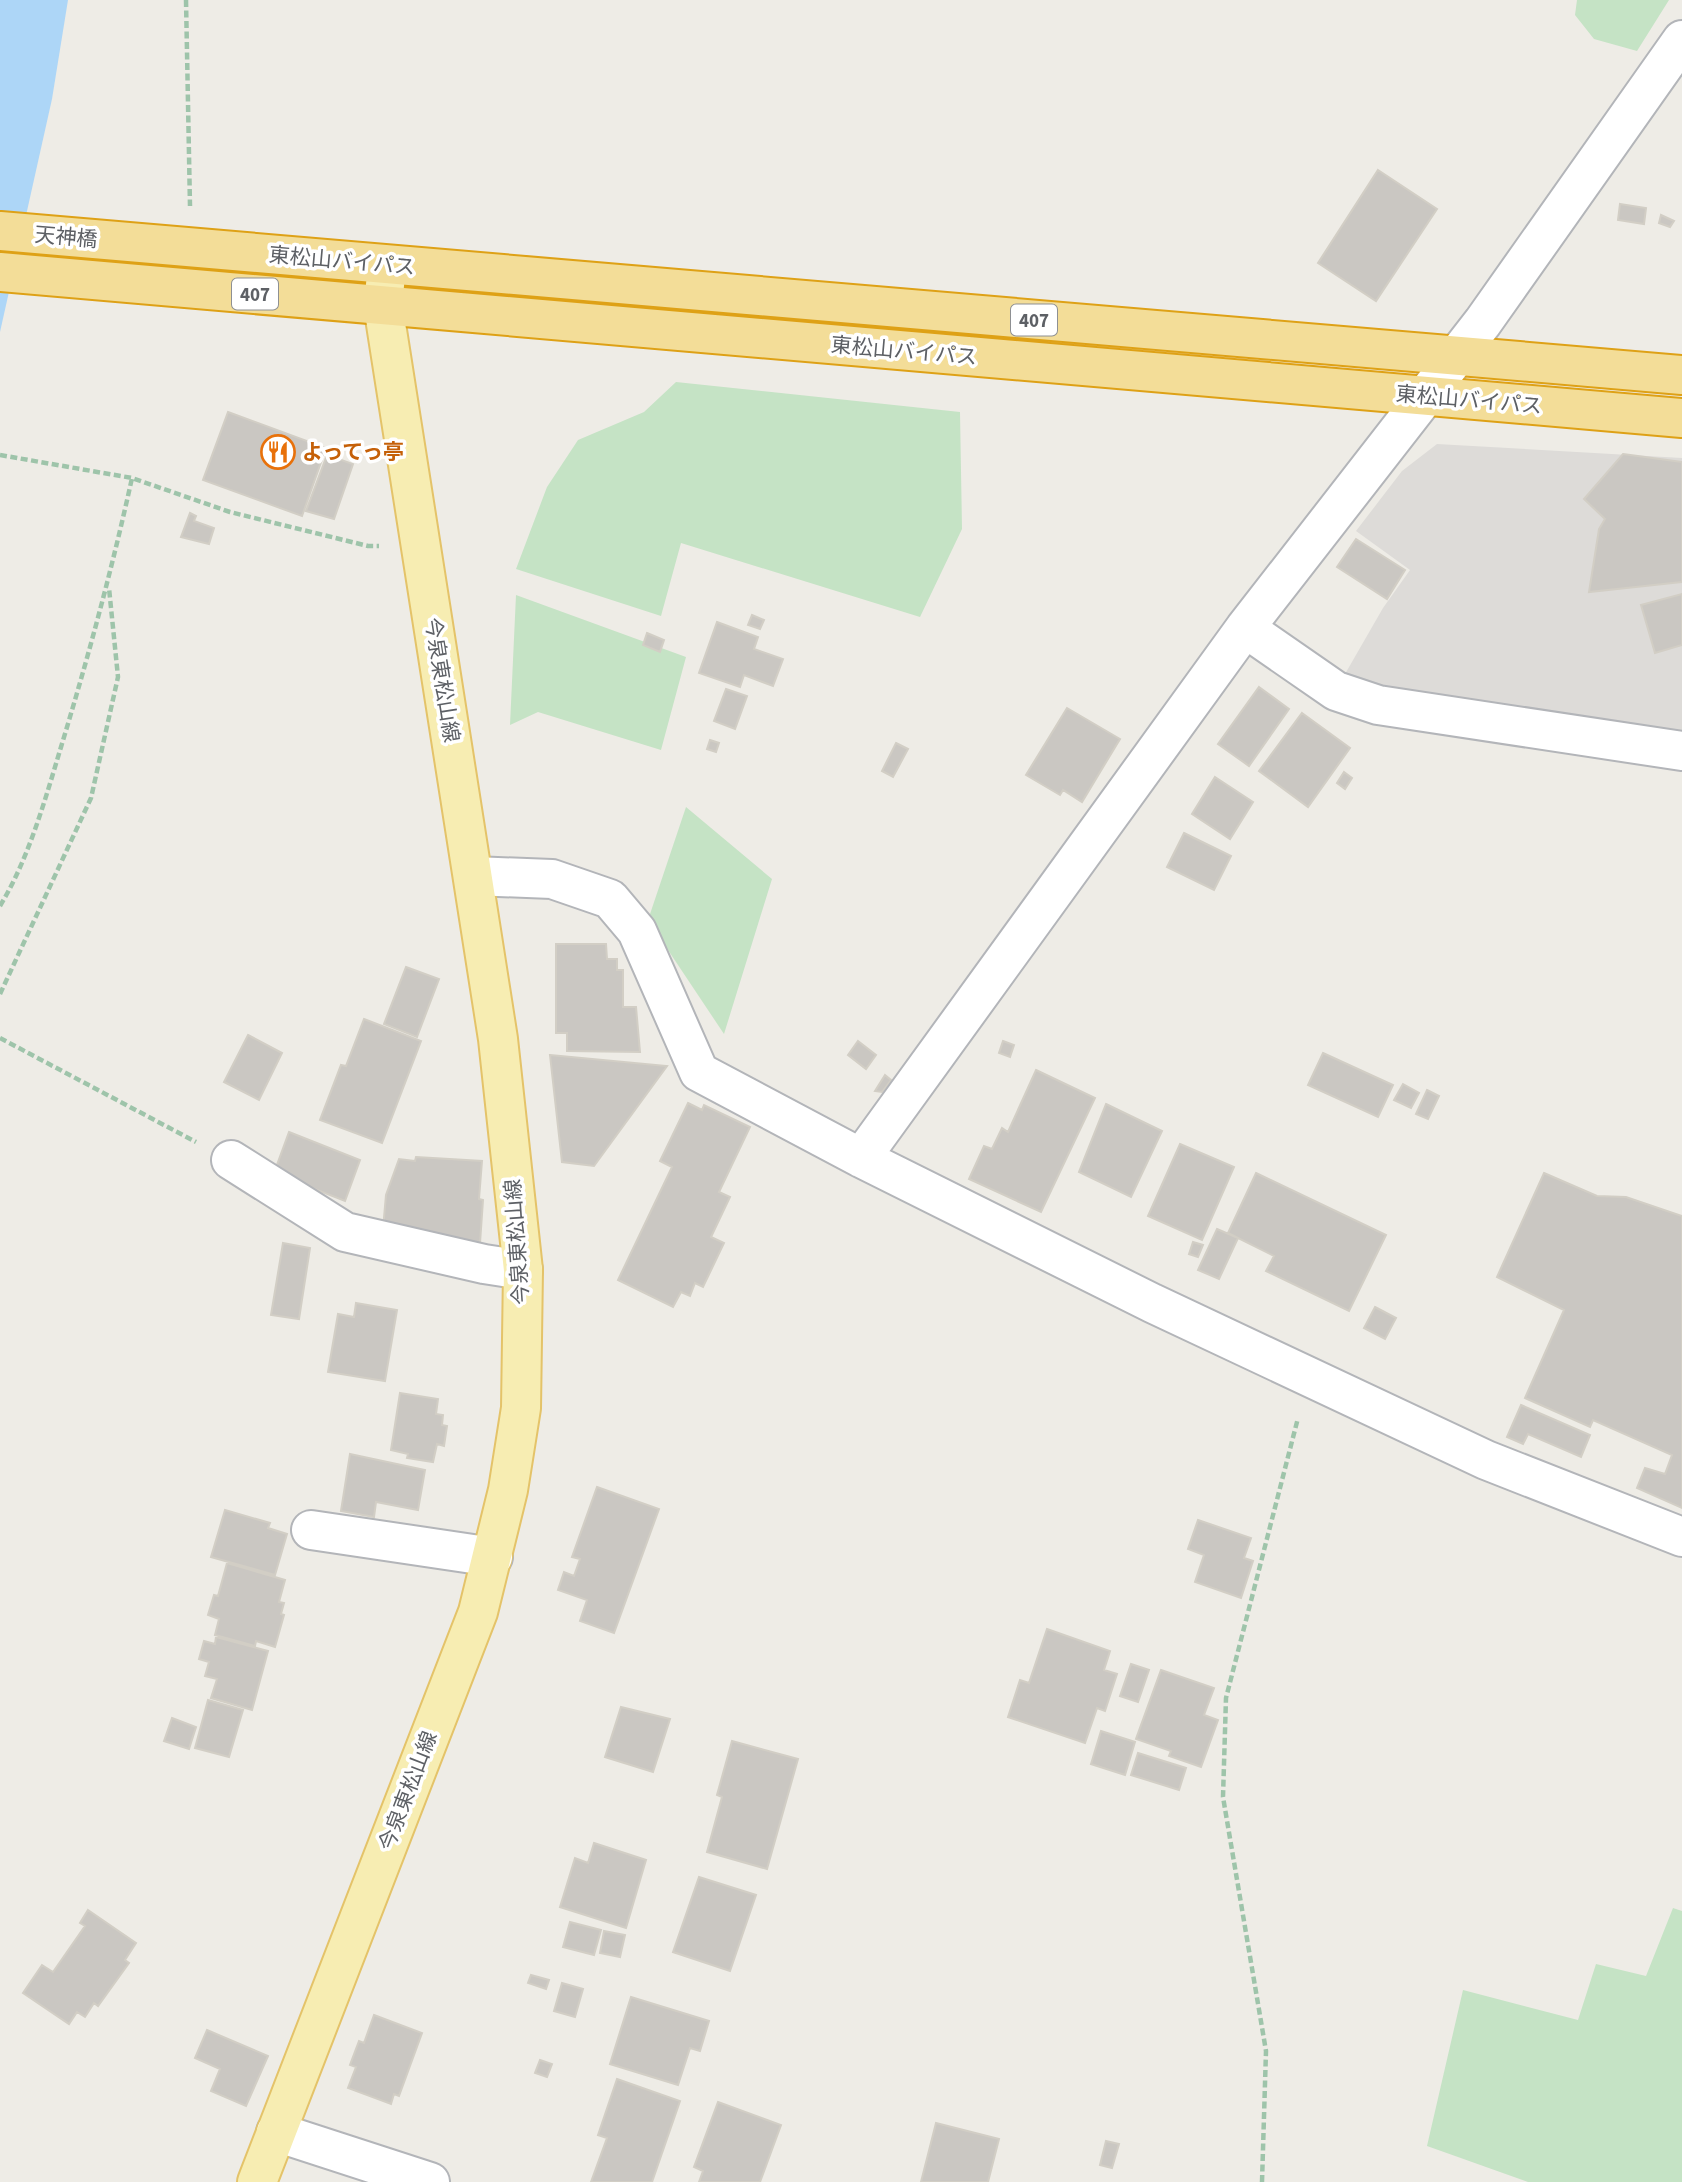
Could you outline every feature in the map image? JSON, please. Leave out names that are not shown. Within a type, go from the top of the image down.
[{"type":"highway","name":"天神橋","points":[[0,231],[131,243]]},
{"type":"highway","name":"東松山バイパス","points":[[131,243],[1682,374]]},
{"type":"highway","name":"天神橋","points":[[0,272],[126,283]]},
{"type":"highway","name":"東松山バイパス","points":[[126,283],[1682,418]]},
{"type":"main road","name":"今泉東松山線","points":[[257,2182],[478,1612],[508,1490],[521,1408],[523,1270],[498,1039],[383,305],[387,265]]},
{"type":"street","points":[[861,1158],[1245,628],[1456,356],[1682,40]]},
{"type":"street","points":[[1245,628],[1336,691],[1378,705],[1682,751]]},
{"type":"street","points":[[473,876],[552,879],[610,899],[637,931],[669,997],[699,1072],[861,1158],[1308,1376],[1486,1460],[1682,1537]]},
{"type":"street","points":[[231,1160],[345,1232],[484,1264],[523,1270]]},
{"type":"street","points":[[311,1530],[493,1557]]},
{"type":"street","points":[[276,2132],[430,2182]]},
{"type":"path","points":[[186,0],[190,212],[187,247]]},
{"type":"path","points":[[0,455],[131,478],[230,512],[368,546],[421,544]]},
{"type":"path","points":[[0,906],[12,887],[46,796],[108,583],[131,478]]},
{"type":"path","points":[[0,994],[91,798],[118,677],[108,583]]},
{"type":"path","points":[[0,1038],[231,1160]]},
{"type":"path","points":[[1262,2182],[1266,2051],[1223,1797],[1226,1698],[1308,1376]]},
{"type":"shaded area","points":[[1437,444],[1682,458],[1682,743],[1341,681],[1383,608],[1410,570],[1356,531],[1402,471]]},
{"type":"green space","points":[[1577,0],[1669,0],[1637,51],[1594,39],[1575,15]]},
{"type":"green space","points":[[676,382],[960,412],[962,529],[920,617],[681,543],[661,616],[516,569],[547,487],[578,440],[644,412]]},
{"type":"green space","points":[[516,595],[686,657],[661,750],[538,712],[510,725]]},
{"type":"green space","points":[[686,807],[772,879],[724,1034],[648,920]]},
{"type":"green space","points":[[1673,1908],[1682,1911],[1682,2182],[1528,2182],[1427,2146],[1463,1990],[1578,2020],[1596,1964],[1646,1976]]},
{"type":"water","points":[[0,0],[68,0],[52,99],[0,332]]},
{"type":"building","points":[[1378,170],[1437,209],[1376,301],[1318,263]]},
{"type":"building","points":[[1620,204],[1646,208],[1644,224],[1618,220]]},
{"type":"building","points":[[1661,215],[1674,221],[1670,227],[1659,223]]},
{"type":"building","points":[[228,412],[326,448],[302,516],[203,480]]},
{"type":"building","points":[[1623,454],[1682,462],[1682,582],[1589,592],[1599,529],[1605,519],[1584,499]]},
{"type":"building","points":[[327,455],[353,464],[334,519],[306,511]]},
{"type":"building","points":[[190,513],[196,516],[194,521],[214,528],[209,544],[181,537]]},
{"type":"building","points":[[1356,539],[1405,570],[1387,599],[1337,567]]},
{"type":"building","points":[[1682,594],[1682,645],[1655,653],[1641,605]]},
{"type":"building","points":[[752,615],[764,620],[760,629],[748,625]]},
{"type":"building","points":[[717,622],[758,637],[754,649],[783,659],[773,686],[744,675],[740,687],[699,673]]},
{"type":"building","points":[[647,633],[664,640],[660,652],[643,645]]},
{"type":"building","points":[[1259,687],[1289,709],[1249,766],[1218,744]]},
{"type":"building","points":[[726,689],[747,696],[735,729],[714,721]]},
{"type":"building","points":[[1067,708],[1120,739],[1082,802],[1063,790],[1060,795],[1026,775]]},
{"type":"building","points":[[1302,713],[1350,748],[1308,807],[1259,771]]},
{"type":"building","points":[[710,740],[719,743],[716,752],[707,749]]},
{"type":"building","points":[[896,743],[908,749],[893,777],[882,771]]},
{"type":"building","points":[[1344,772],[1352,778],[1345,789],[1337,783]]},
{"type":"building","points":[[1215,777],[1253,802],[1230,839],[1192,814]]},
{"type":"building","points":[[1184,833],[1231,856],[1214,890],[1167,867]]},
{"type":"building","points":[[556,944],[606,944],[607,959],[617,959],[617,970],[623,970],[623,1007],[636,1007],[640,1052],[567,1051],[567,1033],[556,1033]]},
{"type":"building","points":[[406,967],[439,979],[417,1037],[384,1024]]},
{"type":"building","points":[[364,1019],[421,1041],[382,1143],[320,1120],[341,1065],[346,1066]]},
{"type":"building","points":[[248,1035],[282,1053],[259,1100],[224,1082]]},
{"type":"building","points":[[858,1041],[876,1055],[866,1069],[848,1055]]},
{"type":"building","points":[[1003,1041],[1014,1045],[1010,1057],[999,1053]]},
{"type":"building","points":[[1323,1053],[1393,1085],[1378,1117],[1308,1085]]},
{"type":"building","points":[[550,1055],[667,1066],[594,1166],[562,1162]]},
{"type":"building","points":[[1036,1070],[1095,1098],[1041,1212],[969,1179],[984,1146],[992,1149],[1002,1128],[1008,1132]]},
{"type":"building","points":[[885,1075],[891,1080],[882,1092],[875,1091]]},
{"type":"building","points":[[1403,1084],[1419,1093],[1411,1108],[1394,1100]]},
{"type":"building","points":[[1427,1090],[1439,1096],[1428,1119],[1416,1114]]},
{"type":"building","points":[[688,1103],[702,1110],[704,1105],[750,1127],[719,1192],[730,1197],[711,1237],[724,1243],[703,1287],[695,1283],[690,1296],[681,1292],[673,1307],[618,1280],[672,1167],[660,1161]]},
{"type":"building","points":[[1106,1104],[1162,1131],[1131,1197],[1079,1172]]},
{"type":"building","points":[[289,1132],[360,1160],[345,1201],[274,1173]]},
{"type":"building","points":[[1180,1144],[1234,1167],[1202,1240],[1148,1216]]},
{"type":"building","points":[[416,1157],[482,1161],[480,1243],[383,1229],[386,1195],[399,1159],[415,1161]]},
{"type":"building","points":[[1256,1173],[1386,1235],[1349,1311],[1266,1271],[1274,1256],[1228,1233]]},
{"type":"building","points":[[1544,1173],[1597,1196],[1626,1197],[1682,1216],[1682,1508],[1637,1488],[1645,1468],[1665,1474],[1672,1455],[1593,1420],[1590,1427],[1525,1398],[1564,1310],[1497,1277]]},
{"type":"building","points":[[1217,1229],[1238,1238],[1219,1279],[1198,1270]]},
{"type":"building","points":[[1193,1242],[1203,1245],[1198,1257],[1189,1254]]},
{"type":"building","points":[[283,1243],[310,1248],[299,1319],[271,1315]]},
{"type":"building","points":[[356,1303],[397,1310],[385,1381],[328,1372],[338,1314],[354,1317]]},
{"type":"building","points":[[1375,1307],[1396,1318],[1385,1339],[1364,1328]]},
{"type":"building","points":[[400,1393],[438,1399],[436,1414],[443,1415],[442,1425],[447,1426],[444,1446],[437,1444],[433,1462],[407,1458],[408,1454],[391,1450]]},
{"type":"building","points":[[1521,1405],[1590,1435],[1581,1457],[1528,1434],[1523,1444],[1507,1437]]},
{"type":"building","points":[[350,1454],[425,1470],[418,1510],[376,1502],[374,1517],[341,1511]]},
{"type":"building","points":[[597,1487],[659,1509],[614,1633],[580,1621],[587,1600],[558,1590],[564,1572],[574,1576],[580,1559],[572,1557]]},
{"type":"building","points":[[225,1510],[270,1523],[268,1528],[287,1534],[275,1575],[211,1557]]},
{"type":"building","points":[[1198,1520],[1251,1538],[1244,1558],[1253,1561],[1241,1598],[1195,1582],[1204,1555],[1188,1549]]},
{"type":"building","points":[[227,1563],[285,1580],[279,1602],[284,1603],[281,1614],[284,1615],[275,1647],[256,1641],[255,1646],[215,1635],[219,1619],[208,1615],[214,1595],[218,1596]]},
{"type":"building","points":[[1047,1629],[1110,1651],[1104,1670],[1117,1674],[1105,1711],[1097,1708],[1085,1743],[1008,1717],[1020,1680],[1029,1683]]},
{"type":"building","points":[[216,1637],[268,1651],[252,1710],[211,1698],[217,1679],[205,1676],[209,1662],[199,1659],[204,1641],[215,1644]]},
{"type":"building","points":[[1131,1664],[1149,1670],[1138,1702],[1120,1696]]},
{"type":"building","points":[[1161,1670],[1214,1688],[1204,1715],[1218,1720],[1201,1767],[1169,1756],[1171,1751],[1136,1739]]},
{"type":"building","points":[[208,1700],[243,1710],[229,1757],[195,1748]]},
{"type":"building","points":[[621,1707],[670,1719],[653,1772],[605,1757]]},
{"type":"building","points":[[172,1718],[196,1727],[189,1749],[164,1741]]},
{"type":"building","points":[[1101,1731],[1135,1742],[1125,1775],[1091,1764]]},
{"type":"building","points":[[732,1741],[798,1759],[767,1869],[707,1852],[722,1797],[717,1795]]},
{"type":"building","points":[[1138,1753],[1186,1768],[1179,1790],[1131,1775]]},
{"type":"building","points":[[594,1843],[646,1860],[626,1928],[560,1907],[575,1858],[588,1863]]},
{"type":"building","points":[[699,1877],[756,1895],[730,1971],[673,1952]]},
{"type":"building","points":[[88,1910],[136,1943],[125,1960],[129,1963],[98,2006],[94,2003],[85,2017],[77,2012],[69,2024],[23,1993],[42,1965],[53,1972],[85,1926],[80,1923]]},
{"type":"building","points":[[570,1922],[601,1930],[594,1955],[563,1947]]},
{"type":"building","points":[[604,1931],[625,1935],[620,1957],[600,1953]]},
{"type":"building","points":[[531,1975],[549,1980],[546,1989],[528,1983]]},
{"type":"building","points":[[562,1983],[583,1989],[575,2017],[554,2011]]},
{"type":"building","points":[[631,1997],[709,2021],[700,2051],[690,2048],[678,2085],[610,2064]]},
{"type":"building","points":[[374,2015],[422,2033],[399,2096],[394,2094],[391,2104],[348,2088],[356,2067],[350,2065],[359,2041],[364,2043]]},
{"type":"building","points":[[207,2030],[268,2056],[246,2106],[211,2091],[220,2069],[195,2058]]},
{"type":"building","points":[[540,2060],[552,2064],[547,2077],[535,2073]]},
{"type":"building","points":[[617,2079],[680,2101],[652,2182],[591,2182],[607,2138],[598,2135]]},
{"type":"building","points":[[718,2102],[781,2125],[760,2182],[699,2182],[703,2171],[694,2167]]},
{"type":"building","points":[[936,2123],[999,2139],[988,2182],[921,2182]]},
{"type":"building","points":[[1106,2141],[1119,2144],[1112,2168],[1100,2165]]},
{"type":"place","name":"よってっ亭","points":[[278,452]]}]
